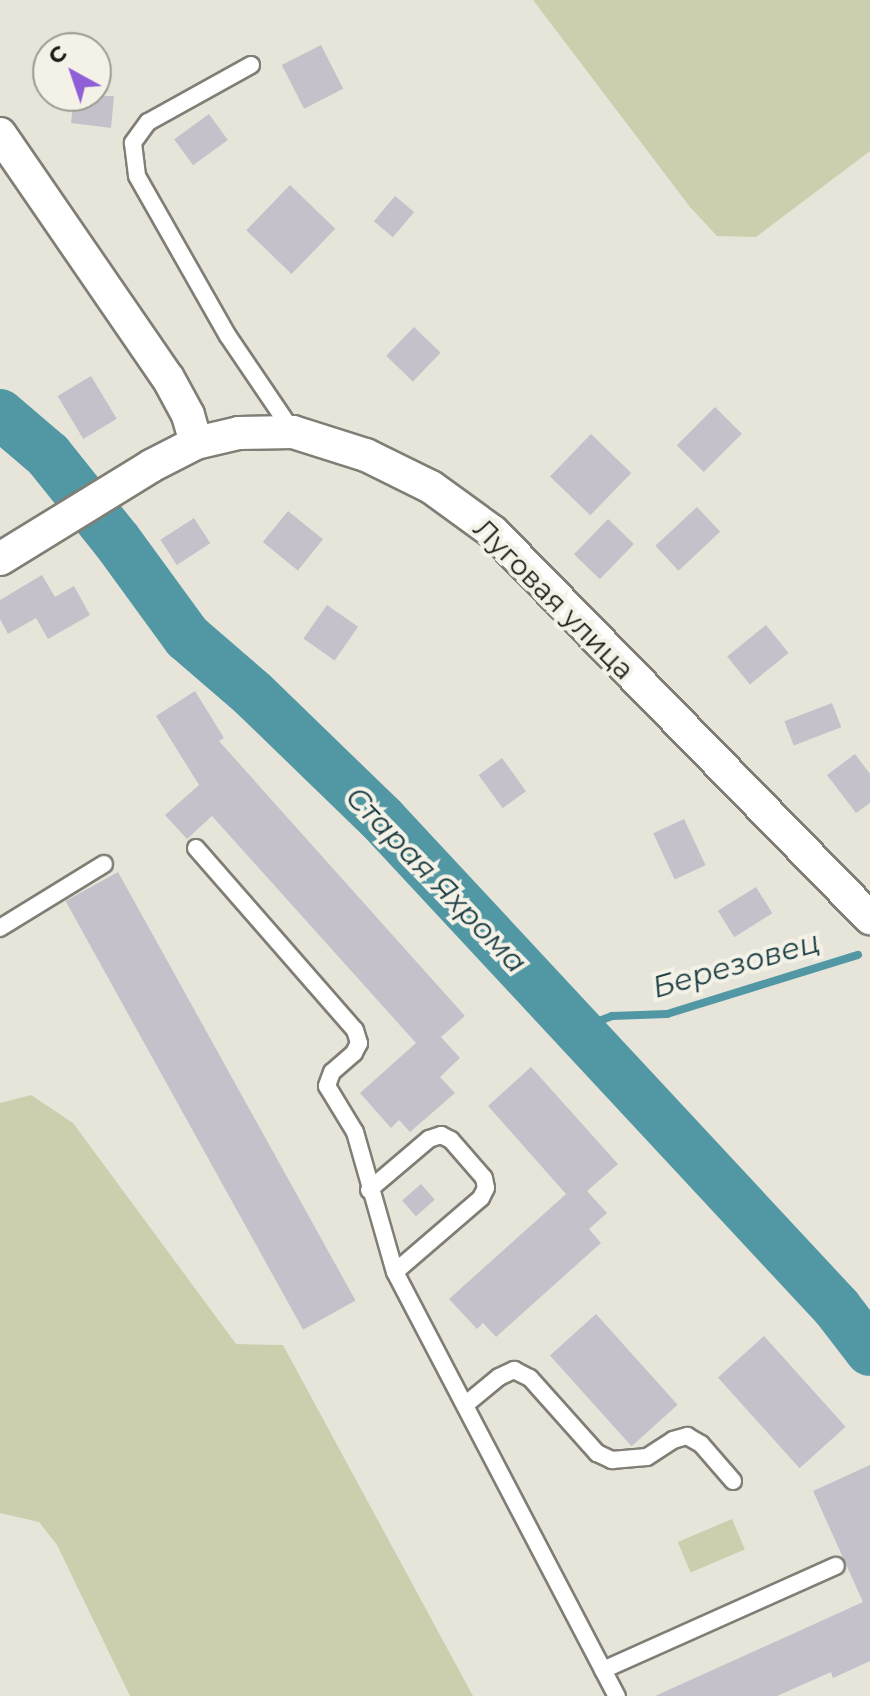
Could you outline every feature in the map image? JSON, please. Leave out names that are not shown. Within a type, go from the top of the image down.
[{"type":"street","points":[[0,134],[168,378],[188,415],[196,443]]},
{"type":"street","name":"Луговая улица","points":[[0,559],[53,530],[151,466],[196,443],[239,433],[293,432],[366,455],[431,487],[493,532],[729,777],[866,906]]},
{"type":"lane","points":[[251,65],[148,122],[133,143],[137,176],[228,336],[293,432]]},
{"type":"lane","points":[[196,848],[355,1030],[359,1043],[354,1053],[332,1072],[327,1086],[355,1132],[369,1190],[395,1272],[617,1696]]},
{"type":"lane","points":[[0,928],[104,864]]},
{"type":"lane","points":[[369,1190],[429,1139],[441,1135],[451,1140],[484,1178],[486,1188],[481,1198],[395,1272]]},
{"type":"lane","points":[[465,1405],[499,1377],[514,1370],[530,1378],[597,1453],[612,1460],[647,1457],[673,1440],[687,1436],[701,1444],[733,1481]]},
{"type":"lane","points":[[603,1670],[836,1566]]},
{"type":"green space","points":[[533,0],[870,0],[870,151],[756,237],[717,236],[690,207]]},
{"type":"green space","points":[[31,1095],[73,1123],[236,1344],[283,1345],[473,1696],[130,1696],[57,1545],[39,1522],[0,1513],[0,1103]]},
{"type":"green space","points":[[732,1519],[745,1549],[691,1572],[678,1542]]},
{"type":"building","points":[[321,45],[343,89],[304,109],[282,65]]},
{"type":"building","points":[[114,96],[111,128],[71,123],[72,112],[112,112]]},
{"type":"building","points":[[209,114],[228,140],[193,165],[174,139]]},
{"type":"building","points":[[290,185],[335,229],[292,274],[246,230]]},
{"type":"building","points":[[395,196],[414,212],[393,237],[374,221]]},
{"type":"building","points":[[414,327],[441,353],[413,381],[386,356]]},
{"type":"building","points":[[91,376],[117,419],[83,439],[58,396]]},
{"type":"building","points":[[715,407],[742,434],[704,472],[677,445]]},
{"type":"building","points":[[591,434],[631,473],[590,515],[550,476]]},
{"type":"building","points":[[697,507],[720,532],[679,571],[655,546]]},
{"type":"building","points":[[288,511],[323,539],[298,570],[263,542]]},
{"type":"building","points":[[194,518],[210,543],[177,565],[160,540]]},
{"type":"building","points":[[608,519],[634,544],[600,579],[574,554]]},
{"type":"building","points":[[42,575],[55,597],[74,586],[90,615],[48,639],[36,618],[8,634],[0,619],[0,600]]},
{"type":"building","points":[[327,605],[358,627],[335,660],[303,639]]},
{"type":"building","points":[[766,625],[789,653],[750,684],[727,656]]},
{"type":"building","points":[[195,691],[224,738],[219,741],[465,1016],[441,1037],[460,1058],[440,1077],[455,1093],[410,1132],[399,1120],[391,1128],[360,1093],[416,1043],[212,816],[187,839],[165,815],[199,785],[156,716]]},
{"type":"building","points":[[832,703],[841,727],[794,746],[784,721]]},
{"type":"building","points":[[855,754],[870,774],[870,803],[856,813],[827,775]]},
{"type":"building","points":[[502,758],[526,791],[503,808],[479,775]]},
{"type":"building","points":[[684,819],[706,865],[675,880],[653,833]]},
{"type":"building","points":[[118,872],[356,1301],[303,1330],[66,901]]},
{"type":"building","points":[[756,887],[772,913],[734,937],[718,911]]},
{"type":"building","points":[[531,1067],[618,1164],[587,1191],[607,1213],[589,1229],[601,1243],[496,1337],[483,1323],[477,1329],[449,1299],[566,1194],[488,1106]]},
{"type":"building","points":[[421,1184],[435,1200],[416,1216],[402,1200]]},
{"type":"building","points":[[596,1314],[678,1405],[632,1446],[550,1355]]},
{"type":"building","points":[[764,1336],[846,1427],[800,1468],[718,1377]]},
{"type":"building","points":[[870,1465],[870,1661],[833,1678],[831,1672],[777,1696],[655,1696],[863,1602],[813,1491]]},
{"type":"waterway","name":"Старая Яхрома","points":[[0,414],[48,455],[117,541],[187,637],[253,694],[382,819],[837,1308],[870,1351]]},
{"type":"waterway","name":"Березовец","points":[[590,1040],[599,1021],[612,1016],[667,1014],[858,955]]}]
